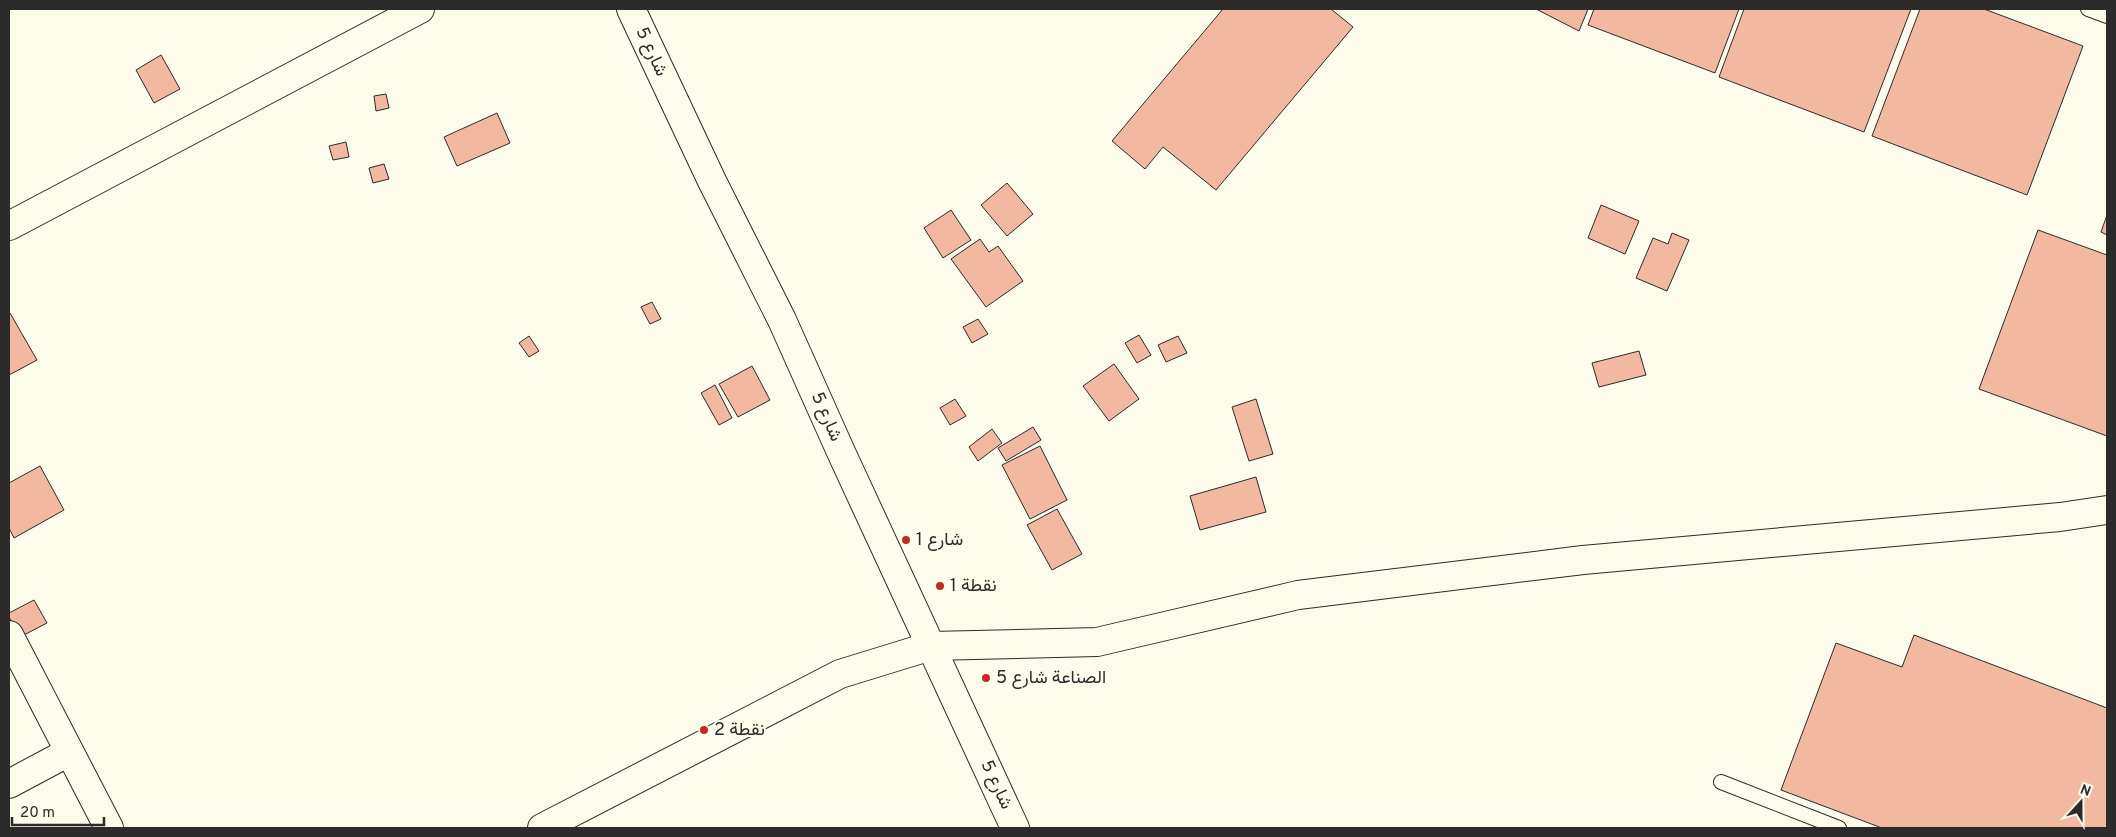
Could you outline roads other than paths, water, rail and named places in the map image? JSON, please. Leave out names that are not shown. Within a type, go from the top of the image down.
[{"type":"street","points":[[9,226],[420,9]]},
{"type":"street","name":"شارع 5","points":[[631,9],[712,181],[782,320],[1016,828]]},
{"type":"street","points":[[542,828],[840,674],[931,646],[1097,642],[1298,595],[1583,560],[2060,517],[2107,510]]},
{"type":"street","points":[[9,635],[109,828]]},
{"type":"street","points":[[9,784],[69,752]]},
{"type":"lane","points":[[2088,9],[2107,16]]},
{"type":"lane","points":[[1721,782],[1839,828]]},
{"type":"place","name":"شارع 1","points":[[906,540]]},
{"type":"place","name":"نقطة 1","points":[[940,586]]},
{"type":"place","name":"الصناعة شارع 5","points":[[986,678]]},
{"type":"place","name":"نقطة 2","points":[[704,730]]}]
